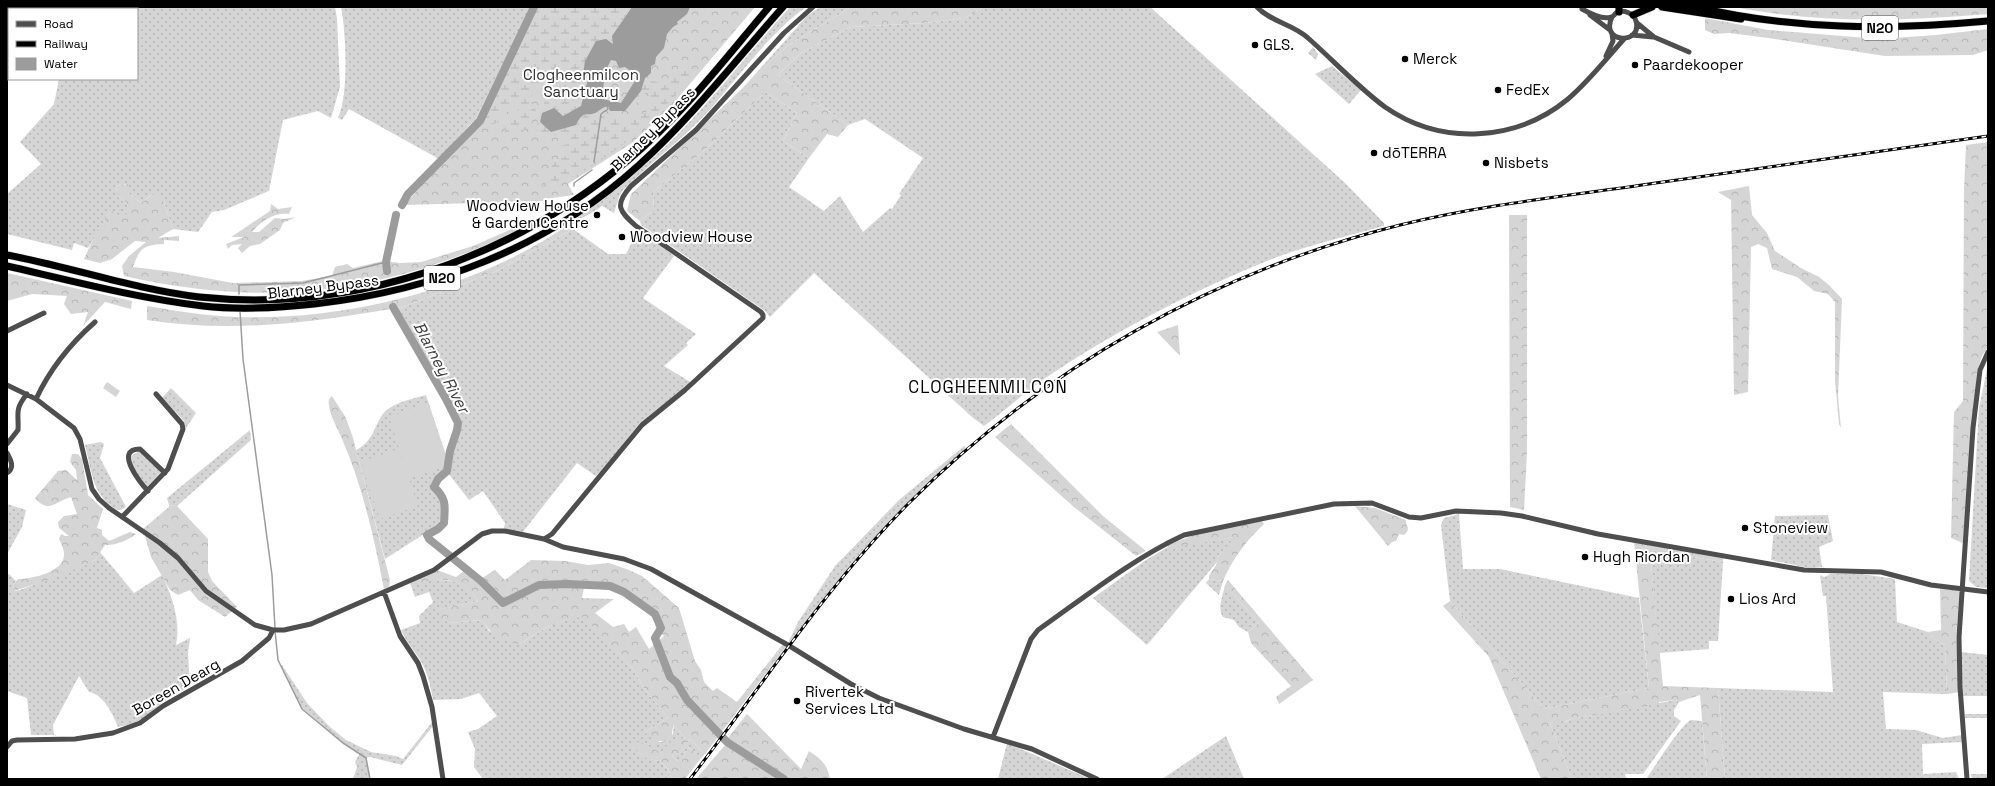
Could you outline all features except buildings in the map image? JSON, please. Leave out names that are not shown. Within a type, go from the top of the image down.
[{"type":"highway","name":"Blarney Bypass","points":[[7,255],[125,284],[199,297],[272,299],[346,292],[410,278],[468,258],[519,235],[570,205],[628,161],[661,130],[768,7]]},
{"type":"highway","name":"Blarney Bypass","points":[[7,266],[128,294],[205,306],[227,307],[277,308],[356,299],[443,278],[524,244],[571,216],[612,188],[638,166],[680,124],[783,7]]},
{"type":"highway","points":[[1633,15],[1652,7]]},
{"type":"highway","points":[[1662,7],[1732,19],[1773,20]]},
{"type":"highway","name":"N20","points":[[1696,7],[1773,20],[1837,27],[1875,28],[1936,26],[1988,21]]},
{"type":"street","points":[[544,539],[552,534],[642,425],[685,390],[763,318],[761,312],[636,226],[624,216],[620,205],[624,194],[631,186],[696,130],[784,33],[805,12],[814,7]]},
{"type":"street","points":[[1257,7],[1264,14],[1306,36],[1386,107],[1423,126],[1451,133],[1490,133],[1529,123],[1543,116],[1568,99],[1624,39],[1632,35],[1637,28],[1637,23]]},
{"type":"street","points":[[1581,8],[1616,37],[1624,39]]},
{"type":"street","points":[[1581,8],[1598,16],[1612,17]]},
{"type":"street","points":[[1604,61],[1613,41],[1610,22],[1612,17],[1619,9],[1633,15],[1637,23],[1654,37],[1689,52]]},
{"type":"street","points":[[1632,35],[1654,37]]},
{"type":"street","points":[[7,331],[44,313]]},
{"type":"street","points":[[36,399],[56,364],[76,340],[94,322]]},
{"type":"street","points":[[1968,779],[1960,688],[1959,637],[1973,428],[1980,370],[1988,352]]},
{"type":"street","points":[[7,385],[36,399],[74,428],[80,439],[92,489],[99,500],[160,543],[173,554],[206,591],[255,625],[275,630],[290,629],[311,624],[434,570],[482,534],[492,531],[505,531],[544,539],[563,547],[624,559],[651,569],[782,642],[851,684],[879,698],[964,729],[1032,749],[1097,779]]},
{"type":"street","points":[[7,444],[18,430],[17,415],[21,401],[27,394]]},
{"type":"street","points":[[122,517],[165,473],[176,448],[182,426],[156,394]]},
{"type":"street","points":[[148,491],[141,484],[129,463],[128,459],[133,451],[140,449],[165,473]]},
{"type":"street","points":[[7,453],[12,467],[11,471],[7,473]]},
{"type":"street","points":[[993,737],[1031,639],[1038,630],[1140,560],[1162,545],[1184,535],[1334,504],[1372,503],[1409,517],[1421,518],[1456,511],[1501,513],[1522,516],[1598,534],[1804,570],[1881,572],[1931,585],[1988,592]]},
{"type":"street","points":[[384,592],[400,636],[418,663],[423,676],[432,707],[443,779]]},
{"type":"street","name":"Boreen Dearg","points":[[7,747],[12,741],[17,740],[75,739],[113,733],[140,723],[163,706],[242,661],[269,638],[275,630]]},
{"type":"green space","points":[[335,7],[337,18],[340,87],[331,118],[318,111],[283,120],[269,191],[224,210],[212,212],[198,232],[173,229],[163,200],[151,195],[141,203],[128,193],[128,184],[116,186],[118,196],[127,203],[129,212],[122,218],[110,212],[88,248],[74,243],[72,250],[7,234],[7,194],[41,164],[20,142],[54,104],[59,80],[138,80],[138,8],[10,8]]},
{"type":"green space","points":[[341,7],[532,7],[476,118],[439,159],[349,109],[342,120],[338,118],[344,94],[346,63]]},
{"type":"green space","name":"Clogheenmilcon Sanctuary","points":[[532,7],[755,7],[667,111],[632,143],[568,184],[574,195],[545,199],[545,201],[405,205],[476,118]]},
{"type":"green space","points":[[536,7],[632,7],[612,36],[613,44],[606,39],[596,41],[586,60],[583,73],[588,78],[581,106],[563,116],[567,127],[576,125],[585,115],[607,106],[618,110],[611,111],[603,108],[603,116],[614,120],[630,118],[646,112],[651,102],[649,92],[645,93],[630,110],[625,111],[644,85],[645,78],[666,84],[673,74],[682,70],[682,67],[697,69],[684,86],[649,123],[607,157],[564,181],[543,187],[542,186],[553,164],[557,160],[566,156],[565,152],[559,150],[561,146],[571,143],[571,139],[567,137],[546,133],[537,127],[539,112],[549,95],[549,88],[547,87],[532,93],[531,101],[536,111],[530,127],[513,134],[506,133],[504,129],[515,116],[520,106],[516,105],[509,112],[505,112],[499,117],[497,123],[484,126],[481,122]]},
{"type":"green space","points":[[790,7],[806,7],[778,31],[752,59],[704,116],[623,190],[614,213],[602,206],[570,227],[568,225],[618,187],[666,146],[698,113]]},
{"type":"green space","points":[[820,7],[851,7],[787,46],[741,90],[807,16]]},
{"type":"green space","points":[[851,7],[984,7],[965,18],[925,23],[851,27],[801,53],[778,75],[848,125],[838,137],[827,134],[809,158],[783,141],[797,113],[765,92],[704,151],[653,192],[654,210],[640,221],[627,211],[631,194],[787,46]]},
{"type":"green space","points":[[984,7],[1150,7],[1345,183],[1384,223],[1384,226],[1277,257],[1205,288],[1150,315],[1096,346],[1044,379],[984,426],[972,417],[814,273],[770,317],[765,311],[641,225],[640,221],[654,210],[653,192],[704,151],[765,92],[797,113],[783,141],[809,158],[789,187],[824,211],[840,196],[863,232],[890,208],[892,209],[901,195],[899,194],[923,158],[865,119],[848,125],[778,75],[801,53],[851,27],[925,23],[965,18]]},
{"type":"green space","points":[[1735,7],[1988,7],[1988,14],[1861,20],[1798,16]]},
{"type":"green space","points":[[1705,18],[1768,30],[1879,39],[1936,35],[1988,29],[1988,50],[1973,55],[1885,56],[1768,38],[1729,33],[1714,34],[1705,30]]},
{"type":"green space","points":[[1313,47],[1318,54],[1316,60],[1308,53]]},
{"type":"green space","points":[[1332,66],[1361,90],[1349,104],[1315,74]]},
{"type":"green space","points":[[1988,142],[1988,347],[1982,356],[1977,372],[1963,543],[1951,538],[1954,412],[1963,401],[1964,189],[1966,145]]},
{"type":"green space","points":[[128,184],[128,193],[141,203],[154,193],[163,200],[173,229],[158,238],[179,236],[179,241],[164,240],[164,244],[151,245],[143,249],[133,267],[174,272],[233,283],[301,281],[332,276],[335,267],[347,264],[353,268],[383,261],[401,263],[421,262],[473,246],[528,222],[531,224],[481,247],[431,266],[382,279],[332,288],[282,292],[231,292],[179,286],[124,276],[122,266],[129,256],[146,242],[135,241],[112,259],[100,263],[84,259],[97,231],[110,212],[114,211],[122,218],[128,212],[127,203],[118,196],[116,186]]},
{"type":"green space","points":[[1749,186],[1752,215],[1767,233],[1775,251],[1801,268],[1819,277],[1842,299],[1838,397],[1841,428],[1839,424],[1835,381],[1835,302],[1828,294],[1814,291],[1797,277],[1772,269],[1767,248],[1758,244],[1751,247],[1748,392],[1734,395],[1731,200],[1718,192]]},
{"type":"green space","points":[[271,204],[278,209],[292,207],[289,214],[278,214],[268,218],[259,224],[252,232],[259,232],[275,218],[284,219],[296,217],[283,223],[280,230],[260,244],[250,246],[242,253],[238,248],[242,244],[232,245],[228,249],[226,244],[244,237],[231,237],[270,211]]},
{"type":"green space","points":[[1509,215],[1527,215],[1527,452],[1524,510],[1510,507]]},
{"type":"green space","points":[[568,225],[573,229],[497,271],[400,308],[398,306],[390,307],[390,309],[269,325],[208,326],[147,320],[147,306],[237,317],[279,317],[323,313],[367,306],[410,296],[453,283],[494,267],[532,247]]},
{"type":"green space","points":[[573,229],[608,254],[626,254],[633,240],[644,232],[674,256],[643,298],[696,334],[686,343],[688,345],[664,366],[692,383],[659,410],[596,476],[577,463],[522,533],[504,528],[505,523],[483,491],[469,500],[448,473],[449,465],[437,476],[432,485],[441,499],[443,507],[442,516],[438,524],[385,559],[356,450],[368,441],[383,413],[388,409],[401,402],[426,395],[449,464],[458,423],[393,307],[398,306],[400,308],[497,271]]},
{"type":"green space","points":[[7,273],[132,301],[131,309],[105,302],[83,326],[88,312],[71,314],[64,304],[67,296],[32,294],[7,301]]},
{"type":"green space","points":[[1178,325],[1180,356],[1157,332]]},
{"type":"green space","points":[[1988,364],[1988,588],[1976,587],[1969,581],[1979,408]]},
{"type":"green space","points":[[107,382],[120,391],[116,397],[103,388]]},
{"type":"green space","points":[[171,388],[196,413],[186,428],[184,421],[162,398]]},
{"type":"green space","points":[[332,396],[346,418],[353,438],[390,580],[389,587],[384,589],[362,494],[349,457],[329,409],[329,399]]},
{"type":"green space","points":[[427,403],[449,465],[409,479],[418,506],[380,519],[360,462],[398,449],[404,464],[389,417]]},
{"type":"green space","points":[[1011,424],[1103,516],[1146,551],[1136,556],[1074,507],[995,437]]},
{"type":"green space","points":[[250,430],[251,440],[177,506],[169,505],[167,498]]},
{"type":"green space","points":[[101,442],[104,444],[100,458],[126,507],[122,510],[118,510],[110,505],[95,485],[85,445]]},
{"type":"green space","points":[[964,446],[966,448],[916,495],[863,550],[790,643],[788,643],[798,622],[835,566],[899,500]]},
{"type":"green space","points":[[139,451],[161,472],[147,487],[133,467],[131,456]]},
{"type":"green space","points":[[72,454],[78,454],[82,459],[88,495],[103,509],[97,528],[102,530],[102,535],[109,541],[130,532],[136,534],[113,545],[105,545],[95,560],[91,562],[60,576],[14,591],[13,585],[18,579],[31,578],[47,573],[59,566],[63,560],[64,552],[59,539],[61,534],[69,536],[59,528],[58,522],[64,516],[77,514],[71,497],[48,506],[40,503],[35,498],[58,471],[66,470],[77,480],[76,470],[70,462]]},
{"type":"green space","points":[[7,504],[26,510],[22,527],[7,554]]},
{"type":"green space","points":[[169,505],[177,506],[208,539],[208,572],[212,581],[237,607],[225,617],[198,600],[190,590],[178,595],[170,590],[151,557],[143,529],[169,507]]},
{"type":"green space","points":[[1355,506],[1375,508],[1406,520],[1408,531],[1404,535],[1399,534],[1396,541],[1392,542],[1388,546]]},
{"type":"green space","points":[[1459,514],[1463,569],[1500,569],[1639,598],[1649,688],[1544,709],[1450,601],[1441,525],[1444,518]]},
{"type":"green space","points":[[1828,515],[1833,541],[1819,547],[1822,567],[1804,567],[1771,560],[1775,516]]},
{"type":"green space","points":[[1262,521],[1264,524],[1240,550],[1223,581],[1209,579],[1209,576],[1216,565],[1219,555],[1235,537],[1176,547],[1168,547],[1167,545],[1200,533]]},
{"type":"green space","points":[[1236,537],[1219,555],[1217,562],[1147,645],[1093,598],[1146,560],[1168,547]]},
{"type":"green space","points":[[1634,542],[1723,558],[1723,562],[1669,553],[1660,554],[1661,558],[1657,564],[1651,565],[1663,686],[1718,688],[1725,779],[1707,779],[1700,695],[1679,702],[1676,700],[1659,702],[1659,704],[1571,719],[1564,722],[1550,723],[1572,779],[1541,779],[1489,657],[1443,606],[1450,601],[1544,709],[1649,688]]},
{"type":"green space","points":[[100,552],[134,593],[162,575],[175,609],[177,627],[176,645],[190,638],[188,653],[190,686],[164,701],[147,716],[132,724],[118,727],[107,705],[99,696],[89,692],[79,676],[53,725],[54,735],[31,735],[27,698],[7,691],[7,575],[9,574],[16,581],[13,585],[14,591],[20,590],[91,562],[95,560]]},
{"type":"green space","points":[[1669,553],[1723,562],[1718,641],[1709,641],[1709,649],[1659,653],[1651,565],[1657,564],[1660,554]]},
{"type":"green space","points":[[531,560],[565,561],[588,565],[609,563],[642,576],[679,608],[695,661],[701,670],[704,682],[713,691],[717,688],[737,702],[783,644],[786,647],[705,754],[690,739],[680,753],[672,756],[678,762],[681,762],[689,747],[701,758],[685,779],[672,779],[667,768],[660,761],[647,759],[628,744],[632,742],[641,743],[661,753],[671,741],[685,738],[674,725],[672,735],[665,742],[660,741],[654,744],[652,742],[652,739],[645,732],[668,718],[644,688],[633,669],[584,617],[566,620],[550,626],[520,644],[508,642],[493,634],[482,620],[449,623],[442,619],[437,610],[478,601],[465,587],[458,583],[442,580],[434,580],[415,585],[412,582],[437,570],[456,577],[468,568],[482,578],[495,570],[505,580]],"holes":[[[584,588],[597,588],[617,592],[626,595],[633,600],[649,613],[658,623],[655,626],[664,636],[649,649],[636,627],[629,632],[624,624],[613,627],[595,613],[614,599],[582,598]]]},
{"type":"green space","points":[[1831,574],[1862,574],[1895,579],[1897,622],[1928,632],[1935,640],[1945,645],[1947,694],[1883,692],[1886,729],[1916,730],[1943,738],[1962,735],[1962,742],[1922,744],[1923,774],[1956,772],[1959,779],[1725,779],[1718,688],[1833,692],[1826,596],[1823,596],[1820,575],[1824,577]]},
{"type":"green space","points":[[1209,579],[1223,581],[1219,595],[1206,583]]},
{"type":"green space","points":[[428,580],[457,582],[468,588],[478,601],[438,610],[449,623],[482,620],[489,631],[520,644],[558,622],[584,616],[633,669],[644,688],[668,718],[645,732],[658,742],[665,742],[673,734],[674,725],[685,738],[671,742],[661,753],[629,744],[646,757],[660,761],[667,768],[672,779],[483,779],[474,767],[475,749],[468,732],[478,729],[497,716],[479,693],[461,699],[433,700],[429,679],[424,667],[401,630],[420,623],[419,616],[433,602],[429,592],[415,597],[410,583],[413,582],[415,584]]},
{"type":"green space","points":[[1228,580],[1313,680],[1279,704],[1276,697],[1291,686],[1251,643],[1248,632],[1259,623],[1225,585]]},
{"type":"green space","points":[[1225,585],[1259,623],[1248,632],[1239,627],[1234,620],[1223,617],[1221,614],[1221,602]]},
{"type":"green space","points":[[1940,589],[1957,590],[1960,592],[1956,636],[1960,692],[1947,694],[1945,645],[1935,640],[1928,632],[1941,630]]},
{"type":"green space","points":[[1961,652],[1988,655],[1988,696],[1963,696]]},
{"type":"green space","points":[[282,665],[307,703],[330,727],[346,740],[371,752],[396,756],[403,759],[433,721],[433,726],[402,765],[370,757],[366,758],[370,779],[353,779],[357,767],[355,762],[360,753],[343,743],[301,707],[281,666]]},
{"type":"green space","points":[[1676,700],[1679,702],[1674,710],[1674,716],[1681,721],[1643,774],[1625,774],[1626,778],[1633,779],[1572,779],[1550,723],[1564,720],[1565,722],[1571,719]]},
{"type":"green space","points":[[747,714],[801,769],[809,751],[826,766],[830,779],[788,779],[727,739]]},
{"type":"green space","points":[[1965,714],[1988,714],[1988,718],[1965,718]]},
{"type":"green space","points":[[1691,720],[1702,721],[1707,779],[1646,779],[1674,738]]},
{"type":"green space","points":[[1226,736],[1244,779],[1162,779]]},
{"type":"green space","points":[[690,739],[705,754],[701,758],[689,747],[681,762],[678,762],[672,756],[680,753]]},
{"type":"green space","points":[[1007,743],[1090,779],[998,779]]},
{"type":"green space","points":[[726,744],[780,779],[696,779]]},
{"type":"green space","points":[[1971,774],[1987,774],[1987,779],[1972,779]]},
{"type":"water","points":[[632,7],[690,7],[687,14],[677,22],[678,24],[667,34],[664,48],[656,57],[655,64],[651,66],[651,73],[645,78],[641,91],[625,111],[610,111],[608,106],[606,106],[594,114],[584,115],[576,125],[551,132],[540,122],[542,113],[554,108],[563,116],[581,106],[588,79],[583,74],[585,61],[596,41],[606,39],[613,44],[612,36]],"holes":[[[611,60],[616,61],[619,68],[625,67],[638,76],[621,103],[602,99],[605,72]]]},
{"type":"waterway","name":"Blarney River","points":[[402,205],[408,194],[480,121],[534,7]]},
{"type":"waterway","points":[[594,162],[601,114],[608,109],[607,106]]},
{"type":"waterway","points":[[574,186],[574,183],[592,170]]},
{"type":"waterway","name":"Blarney River","points":[[387,271],[386,262],[396,215]]},
{"type":"waterway","points":[[239,294],[239,285],[303,283],[386,262]]},
{"type":"waterway","name":"Blarney River","points":[[393,307],[446,399],[458,423],[450,451],[447,471],[438,479],[434,487],[443,499],[445,512],[444,523],[438,529],[427,535],[429,539],[481,581],[503,603],[539,585],[567,584],[610,586],[624,592],[655,614],[661,628],[655,638],[670,677],[677,683],[687,700],[727,742],[784,779]]},
{"type":"waterway","points":[[240,311],[243,359],[272,575],[275,628]]},
{"type":"waterway","points":[[275,631],[278,660],[302,709],[343,743],[366,758],[370,779]]},
{"type":"railway","points":[[690,779],[822,603],[849,569],[908,504],[961,455],[1016,410],[1074,368],[1135,331],[1198,298],[1263,269],[1331,245],[1400,225],[1465,211],[1531,200],[1988,136]]},
{"type":"place","name":"GLS.","points":[[1255,45]]},
{"type":"place","name":"Merck","points":[[1405,59]]},
{"type":"place","name":"Paardekooper","points":[[1635,65]]},
{"type":"place","name":"FedEx","points":[[1498,90]]},
{"type":"place","name":"dōTERRA","points":[[1374,153]]},
{"type":"place","name":"Nisbets","points":[[1486,163]]},
{"type":"place","name":"Woodview House & Garden Centre","points":[[597,215]]},
{"type":"place","name":"Woodview House","points":[[622,237]]},
{"type":"place","name":"Stoneview","points":[[1745,528]]},
{"type":"place","name":"Hugh Riordan","points":[[1585,557]]},
{"type":"place","name":"Lios Ard","points":[[1731,599]]},
{"type":"place","name":"Rivertek Services Ltd","points":[[797,701]]},
{"type":"district","name":"CLOGHEENMILCON","points":[[988,387]]}]
